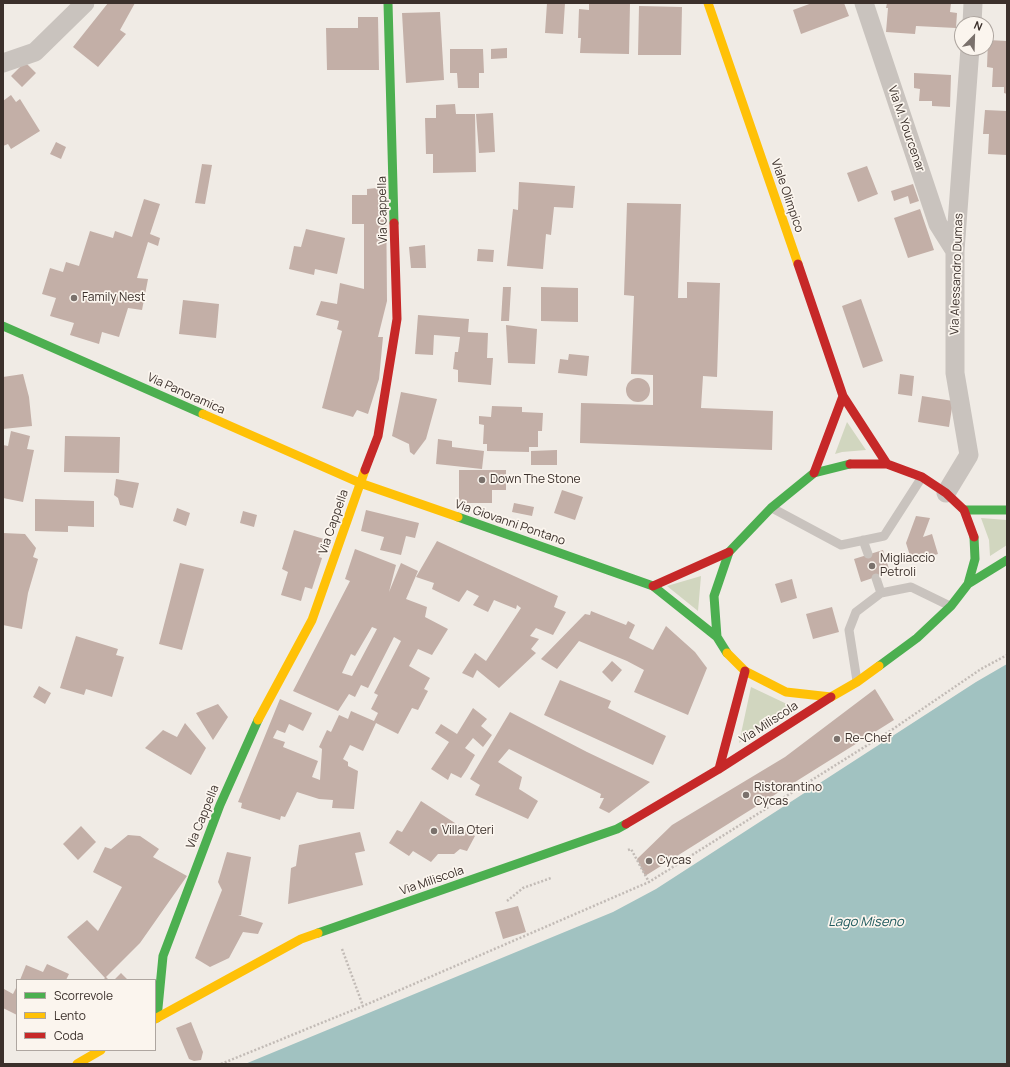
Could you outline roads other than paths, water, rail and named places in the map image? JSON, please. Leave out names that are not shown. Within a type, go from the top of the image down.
[{"type":"street","points":[[3,63],[35,52],[86,3]]},
{"type":"street","name":"Via Cappella","points":[[156,1019],[163,956],[220,804],[250,735],[312,620],[378,436],[397,319],[388,3]]},
{"type":"street","name":"Viale Olimpico","points":[[708,3],[843,396],[887,464]]},
{"type":"street","name":"Via M. Yourcenar","points":[[864,3],[938,224],[955,251]]},
{"type":"street","points":[[972,16],[973,3]]},
{"type":"street","name":"Via Alessandro Dumas","points":[[946,493],[969,455],[955,373],[955,251],[969,56]]},
{"type":"street","name":"Via Panoramica","points":[[3,326],[360,483]]},
{"type":"street","points":[[814,473],[843,396]]},
{"type":"street","points":[[653,586],[729,552],[771,508],[814,473],[850,464],[887,464],[922,477],[946,493],[964,510],[974,534],[975,559],[968,584]]},
{"type":"street","name":"Via Giovanni Pontano","points":[[360,483],[653,586],[717,637]]},
{"type":"street","points":[[964,510],[1007,510]]},
{"type":"street","points":[[729,552],[714,596],[717,637],[729,656],[745,671],[786,692],[831,697]]},
{"type":"street","points":[[968,584],[1007,560]]},
{"type":"street","name":"Via Miliscola","points":[[156,1019],[301,939],[617,829],[719,769],[857,682],[916,638],[951,606],[968,584]]},
{"type":"street","name":"Via Miliscola","points":[[719,769],[745,671]]},
{"type":"street","points":[[77,1064],[99,1051]]},
{"type":"lane","points":[[771,508],[841,545],[884,536],[922,477]]},
{"type":"lane","points":[[863,540],[868,554]]},
{"type":"lane","points":[[876,578],[881,593]]},
{"type":"lane","points":[[857,682],[848,630],[856,612],[881,593],[910,586],[951,606]]},
{"type":"water","name":"Lago Miseno","points":[[1007,664],[1007,1064],[245,1064],[613,912],[656,889],[976,682]]},
{"type":"place","name":"Family Nest","points":[[74,298]]},
{"type":"place","name":"Down The Stone","points":[[482,480]]},
{"type":"place","name":"Migliaccio Petroli","points":[[872,566]]},
{"type":"place","name":"Re-Chef","points":[[837,739]]},
{"type":"place","name":"Ristorantino Cycas","points":[[746,795]]},
{"type":"place","name":"Villa Oteri","points":[[434,831]]},
{"type":"place","name":"Cycas","points":[[649,861]]}]
